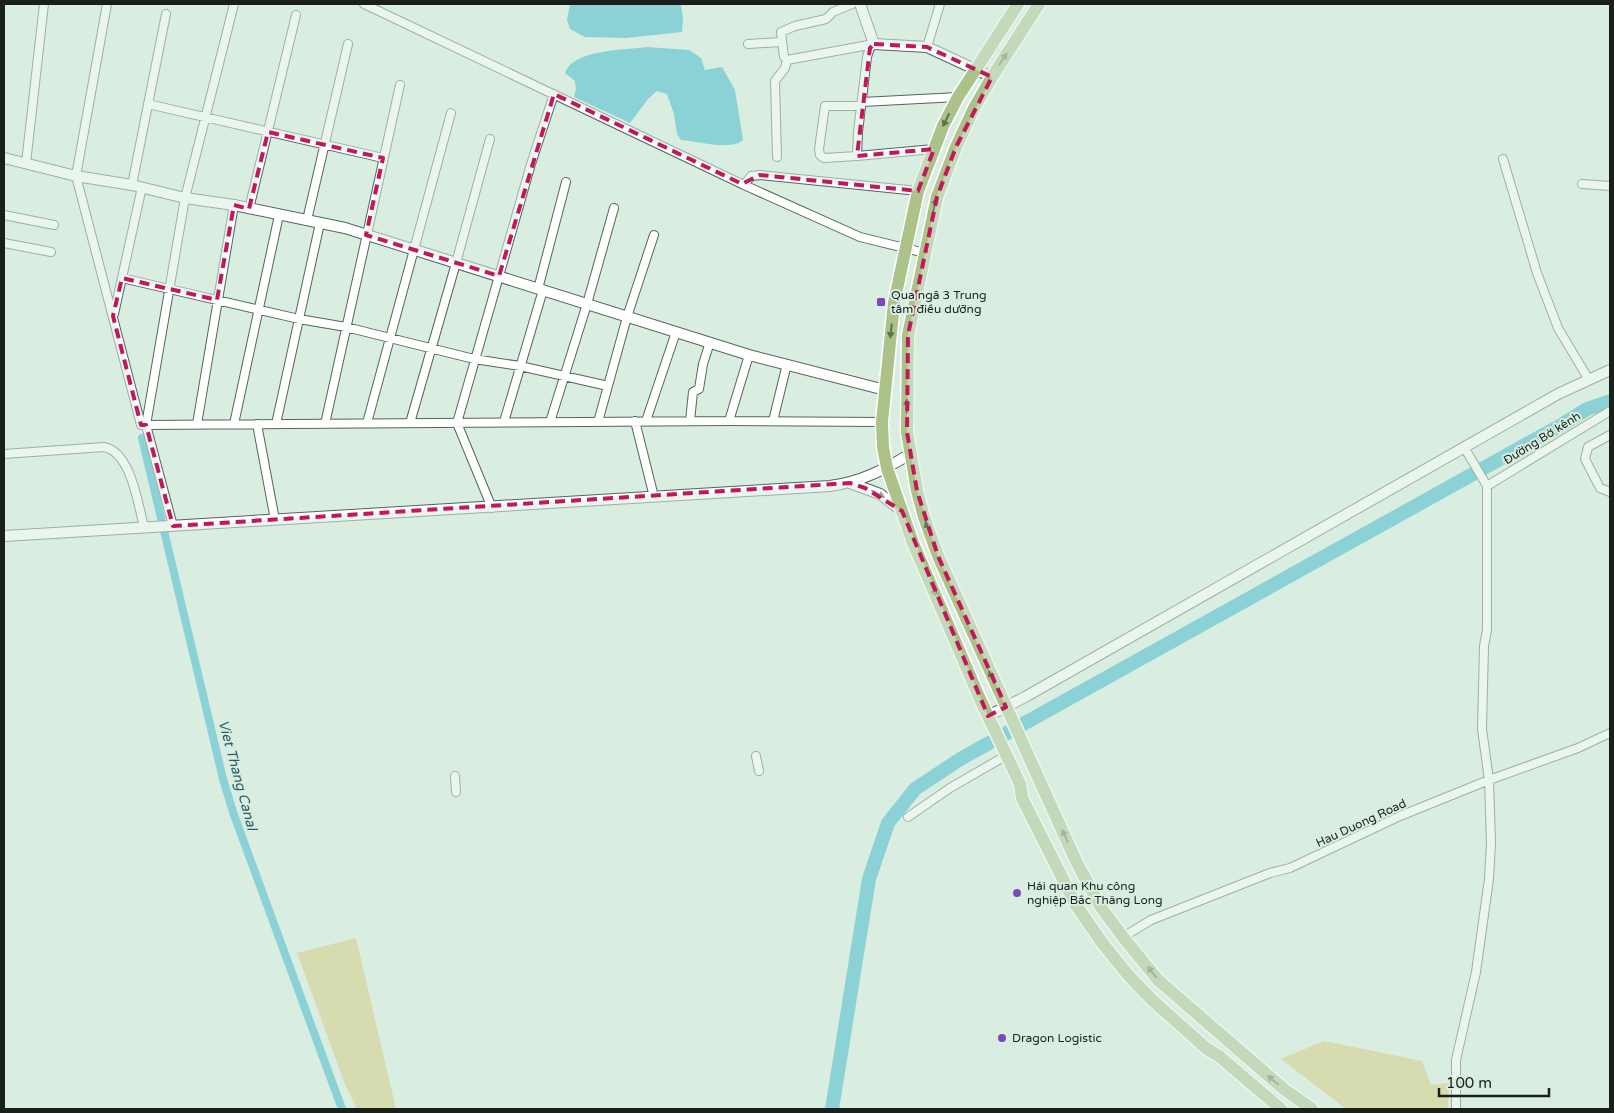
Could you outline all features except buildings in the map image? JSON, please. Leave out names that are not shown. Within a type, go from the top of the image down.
[{"type":"main road","points":[[1018,4],[958,97],[934,149],[918,191],[894,303],[882,422],[883,447],[887,468],[913,543],[988,716],[1020,784],[1022,798],[1065,886],[1083,917],[1129,976],[1151,999],[1207,1049],[1219,1056],[1281,1109]]},
{"type":"main road","points":[[1039,4],[992,77],[970,116],[940,188],[925,253],[908,335],[907,432],[924,518],[938,556],[1012,722],[1076,861],[1100,906],[1158,980],[1285,1090],[1312,1109]]},
{"type":"street","points":[[26,163],[44,4]]},
{"type":"street","points":[[107,4],[76,176],[141,425],[635,421],[882,422]]},
{"type":"street","points":[[173,526],[146,425],[185,198],[234,4]]},
{"type":"street","points":[[364,4],[744,185],[860,237],[925,253]]},
{"type":"street","points":[[777,157],[775,82],[785,68],[787,60],[784,57],[780,34],[784,30],[795,26],[826,18],[833,12],[852,4]]},
{"type":"street","points":[[860,4],[874,44]]},
{"type":"street","points":[[927,47],[940,4]]},
{"type":"street","points":[[113,316],[122,278],[148,104],[166,14]]},
{"type":"street","points":[[249,208],[296,15]]},
{"type":"street","points":[[748,44],[782,42]]},
{"type":"street","points":[[307,220],[348,44]]},
{"type":"street","points":[[787,60],[874,44],[927,47],[992,77]]},
{"type":"street","points":[[857,156],[868,53],[874,44]]},
{"type":"street","points":[[324,424],[400,85]]},
{"type":"street","points":[[492,508],[457,423],[531,164],[554,94]]},
{"type":"street","points":[[934,149],[824,158],[820,155],[819,149],[825,106],[958,97]]},
{"type":"street","points":[[148,104],[383,158]]},
{"type":"street","points":[[367,423],[451,113]]},
{"type":"street","points":[[410,423],[490,139]]},
{"type":"street","points":[[4,158],[76,176],[137,186],[185,198],[249,208],[366,235],[749,354],[885,390]]},
{"type":"street","points":[[1503,159],[1536,273],[1558,328],[1589,380]]},
{"type":"street","points":[[744,185],[749,178],[757,175],[918,191]]},
{"type":"street","points":[[504,422],[541,290],[566,182]]},
{"type":"street","points":[[1582,184],[1610,186]]},
{"type":"street","points":[[197,424],[234,205]]},
{"type":"street","points":[[550,422],[587,304],[614,208]]},
{"type":"street","points":[[4,215],[54,225]]},
{"type":"street","points":[[234,424],[279,215]]},
{"type":"street","points":[[276,424],[320,223]]},
{"type":"street","points":[[598,422],[627,316],[654,235]]},
{"type":"street","points":[[4,243],[51,252]]},
{"type":"street","points":[[122,278],[299,319],[346,327],[474,359],[520,366],[608,386]]},
{"type":"street","points":[[646,421],[676,332]]},
{"type":"street","points":[[690,421],[693,392],[699,390],[703,364],[710,342]]},
{"type":"street","points":[[729,421],[749,354]]},
{"type":"street","points":[[773,421],[787,364]]},
{"type":"street","points":[[988,716],[1006,708],[1558,394],[1610,370]]},
{"type":"street","name":"Đường Bờ kênh","points":[[1487,486],[1610,411]]},
{"type":"street","points":[[635,421],[654,497]]},
{"type":"street","points":[[258,424],[275,520]]},
{"type":"street","points":[[1610,435],[1588,447],[1585,458],[1600,488],[1610,492]]},
{"type":"street","points":[[4,454],[104,447],[113,449],[125,461],[145,527]]},
{"type":"street","points":[[1456,1109],[1456,1060],[1476,972],[1492,843],[1489,780],[1482,729],[1484,646],[1487,630],[1487,486],[1464,447]]},
{"type":"street","points":[[4,536],[492,508],[830,486],[850,484],[887,468],[910,454]]},
{"type":"street","points":[[850,484],[880,494],[902,512]]},
{"type":"street","name":"Hau Duong Road","points":[[1123,937],[1151,920],[1290,868],[1400,816],[1489,780],[1578,748],[1610,733]]},
{"type":"street","points":[[908,817],[1005,751]]},
{"type":"street","points":[[756,756],[758,771]]},
{"type":"street","points":[[456,776],[456,792]]},
{"type":"highlighted area","points":[[874,44],[927,47],[992,77],[956,147],[937,197],[908,335],[907,432],[917,491],[938,556],[1006,707],[988,716],[902,511],[865,488],[850,483],[173,526],[146,425],[141,425],[113,316],[122,278],[217,300],[234,205],[249,209],[268,132],[383,158],[366,235],[499,276],[554,94],[742,184],[760,175],[918,191],[934,149],[857,156],[870,48]]},
{"type":"shaded area","points":[[356,938],[396,1109],[357,1109],[345,1084],[297,953]]},
{"type":"shaded area","points":[[1324,1041],[1422,1061],[1431,1085],[1449,1083],[1448,1109],[1346,1109],[1281,1059]]},
{"type":"water","points":[[570,4],[681,5],[683,18],[682,32],[626,38],[585,37],[570,29],[567,20]]},
{"type":"water","points":[[647,47],[689,50],[701,58],[705,70],[722,67],[735,90],[743,140],[730,145],[722,145],[681,140],[677,134],[674,114],[667,94],[657,91],[648,99],[630,123],[574,97],[575,81],[565,73],[570,65],[578,59],[601,52]]},
{"type":"waterway","points":[[832,1109],[869,879],[888,823],[915,789],[962,758],[1587,409],[1610,401]]},
{"type":"waterway","name":"Viet Thang Canal","points":[[142,438],[223,779],[234,815],[342,1109]]},
{"type":"place","name":"Qua ngã 3 Trung tâm điều dưỡng","points":[[881,302]]},
{"type":"place","name":"Hải quan Khu công nghiệp Bắc Thăng Long","points":[[1017,893]]},
{"type":"place","name":"Dragon Logistic","points":[[1002,1038]]}]
